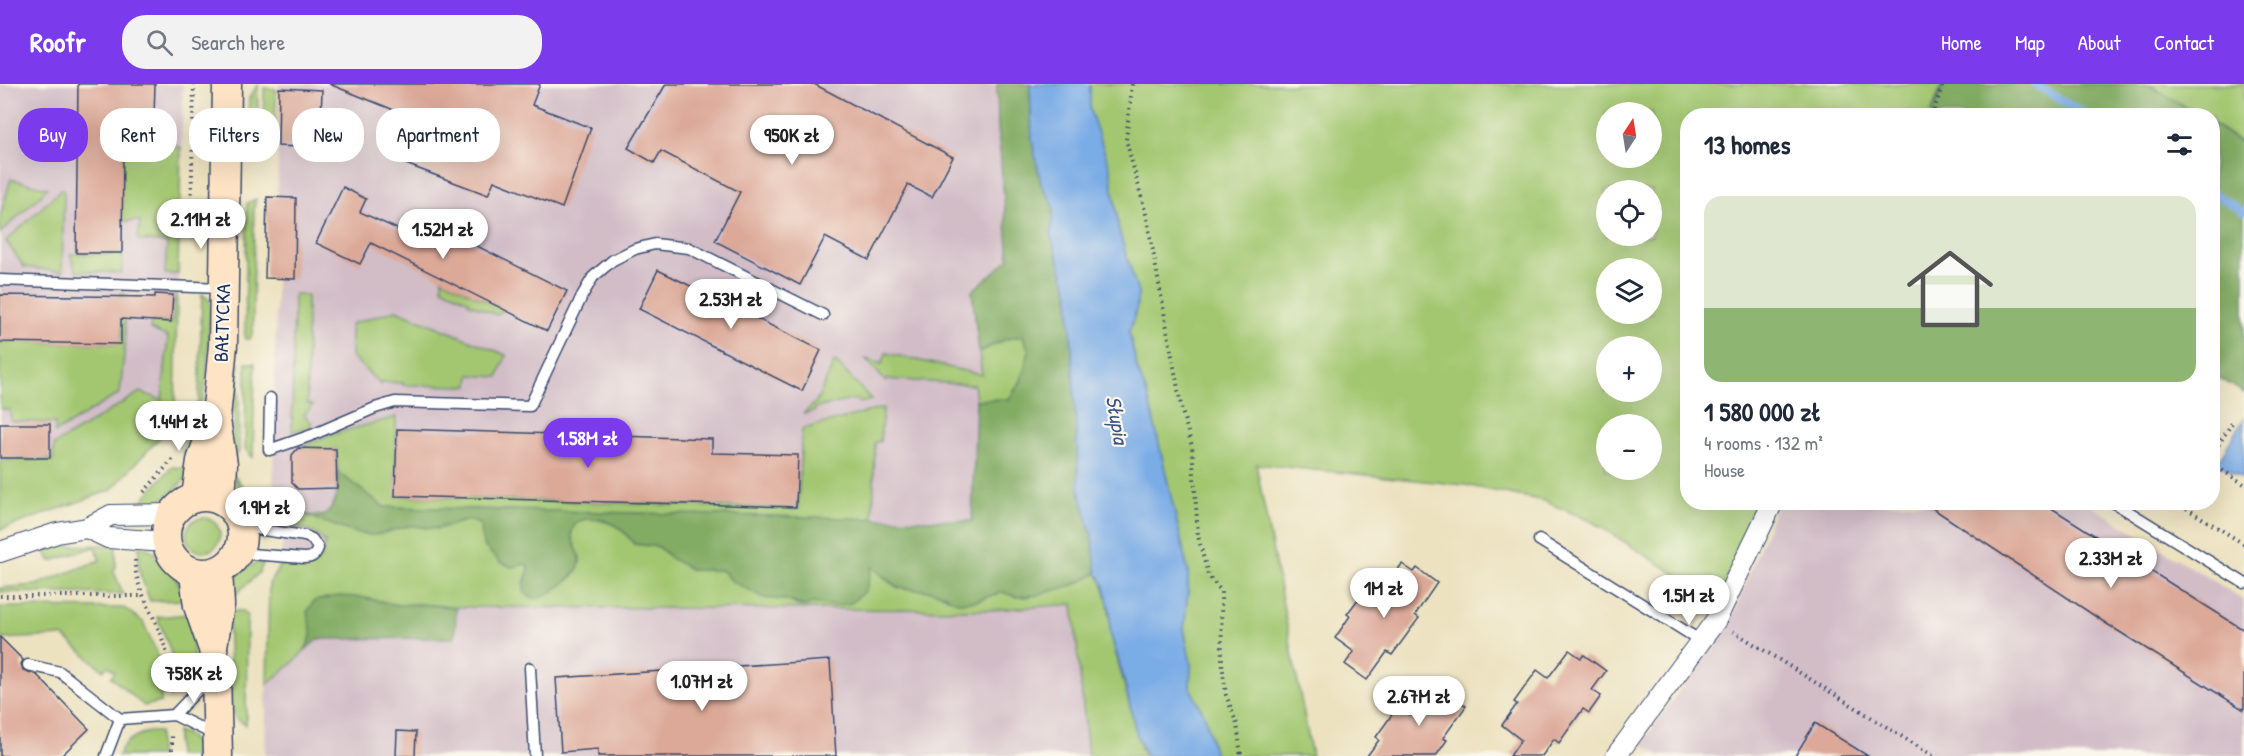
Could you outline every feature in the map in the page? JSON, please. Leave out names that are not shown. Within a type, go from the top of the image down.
[{"type":"main road","name":"BAŁTYCKA","points":[[209,499],[201,461],[216,418],[223,345],[226,84]]},
{"type":"main road","points":[[218,746],[214,660],[198,606],[223,556],[230,508],[209,499],[186,500],[171,514],[166,532],[170,554],[180,567],[223,556]]},
{"type":"street","points":[[1616,756],[1716,620],[1769,510]]},
{"type":"street","points":[[0,552],[57,533],[87,528],[111,515],[171,514]]},
{"type":"street","points":[[87,528],[108,538],[166,542]]},
{"type":"lane","points":[[270,398],[269,450],[395,402],[530,406],[582,296],[593,278],[613,260],[635,249],[655,244],[689,248],[823,315]]},
{"type":"lane","points":[[0,280],[225,288]]},
{"type":"lane","points":[[2126,510],[2244,583]]},
{"type":"lane","points":[[305,536],[312,539],[318,548],[316,554],[311,558],[223,556],[305,536]]},
{"type":"lane","points":[[1539,540],[1701,641]]},
{"type":"lane","points":[[174,715],[214,660]]},
{"type":"lane","points":[[28,665],[60,672],[120,719],[174,715],[218,746]]},
{"type":"lane","points":[[530,668],[535,756]]},
{"type":"lane","points":[[106,756],[120,719]]},
{"type":"path","points":[[194,84],[191,214],[198,237]]},
{"type":"path","points":[[1132,84],[1125,140],[1147,218],[1182,411],[1192,446],[1198,536],[1208,575],[1221,591],[1222,663],[1226,695],[1237,724],[1241,756]]},
{"type":"path","points":[[1935,108],[1943,84]]},
{"type":"path","points":[[2220,442],[2232,423]]},
{"type":"path","points":[[140,496],[165,470],[177,452]]},
{"type":"path","points":[[2220,469],[2244,484]]},
{"type":"path","points":[[2191,510],[2244,544]]},
{"type":"path","points":[[135,554],[135,571],[143,596],[172,667],[171,698]]},
{"type":"path","points":[[0,596],[143,596]]},
{"type":"path","points":[[1716,620],[1933,756]]},
{"type":"path","points":[[172,732],[172,756]]},
{"type":"shaded area","points":[[0,84],[183,84],[175,421],[111,490],[0,530]]},
{"type":"shaded area","points":[[279,84],[997,84],[998,127],[1009,251],[993,609],[1073,604],[1088,756],[265,756],[269,584],[280,565],[284,527],[282,519],[273,506],[278,162],[280,162]]},
{"type":"shaded area","points":[[1774,510],[2098,510],[2244,600],[2244,756],[1661,756],[1642,744],[1735,611]]},
{"type":"green space","points":[[997,84],[1030,84],[1032,140],[1041,184],[1054,206],[1051,236],[1069,293],[1079,490],[1092,536],[1097,573],[1076,584],[1037,595],[1017,597],[1002,592],[976,601],[957,602],[943,594],[931,591],[899,588],[872,567],[866,590],[851,603],[835,606],[812,603],[804,606],[787,600],[764,598],[732,581],[722,570],[692,570],[672,559],[659,547],[634,544],[615,525],[604,520],[590,519],[578,522],[572,532],[580,558],[574,573],[555,590],[535,598],[524,592],[529,569],[527,564],[511,567],[500,562],[483,545],[481,525],[476,522],[465,521],[437,528],[409,526],[366,535],[306,515],[323,516],[332,507],[337,491],[338,472],[384,507],[972,521],[976,400],[1009,399],[1021,381],[1029,351],[1023,336],[1006,339],[979,352],[972,291],[1009,259],[998,127]]},
{"type":"green space","points":[[1090,84],[1942,84],[1933,108],[1680,108],[1680,510],[1753,510],[1718,601],[1593,522],[1544,501],[1465,485],[1256,464],[1312,756],[1215,756],[1205,716],[1190,688],[1191,665],[1184,629],[1188,571],[1149,400],[1137,368],[1129,332],[1136,311],[1138,293],[1119,231],[1115,200],[1090,110]]},
{"type":"green space","points":[[1943,84],[2148,84],[2187,108],[1934,108]]},
{"type":"green space","points":[[2148,84],[2244,84],[2244,144],[2220,129],[2220,108],[2187,108]]},
{"type":"green space","points":[[258,85],[258,108],[249,108],[249,98]]},
{"type":"green space","points":[[264,88],[276,89],[276,108],[264,108]]},
{"type":"green space","points":[[123,96],[134,97],[134,108],[123,108]]},
{"type":"green space","points":[[2220,129],[2244,144],[2244,393],[2220,378]]},
{"type":"green space","points":[[177,147],[181,147],[178,274],[165,274],[167,243],[138,240],[140,221],[122,221],[122,162],[177,162]]},
{"type":"green space","points":[[11,179],[47,188],[0,233],[0,216]]},
{"type":"green space","points":[[62,189],[64,192],[62,272],[24,267],[6,241]]},
{"type":"green space","points":[[256,199],[253,332],[250,339],[245,339],[247,203]]},
{"type":"green space","points":[[70,254],[122,254],[122,273],[76,271]]},
{"type":"green space","points":[[442,279],[504,310],[497,315],[468,303],[469,301],[442,288]]},
{"type":"green space","points":[[121,293],[125,293],[125,344],[120,393],[55,433],[55,423],[11,421],[10,410],[0,409],[0,342],[121,344]]},
{"type":"green space","points":[[202,294],[210,300],[207,373],[194,454],[182,453],[199,399]]},
{"type":"green space","points":[[294,294],[307,295],[307,404],[313,405],[304,415],[312,423],[309,427],[292,432]]},
{"type":"green space","points":[[175,295],[177,295],[175,421],[111,490],[0,530],[0,460],[53,460],[54,445],[140,392],[162,400],[168,337],[150,329],[151,322],[172,323]]},
{"type":"green space","points":[[396,310],[506,355],[498,377],[470,375],[469,386],[403,385],[403,383],[381,382],[381,385],[351,356],[351,324]]},
{"type":"green space","points":[[1023,336],[1029,351],[1021,381],[1009,399],[976,400],[974,385],[887,379],[886,382],[866,359],[882,364],[886,353],[982,375],[979,352],[1006,339]]},
{"type":"green space","points":[[835,361],[872,400],[859,403],[857,399],[815,408],[815,411],[803,414],[816,402]]},
{"type":"green space","points":[[246,363],[255,363],[253,458],[245,449]]},
{"type":"green space","points":[[239,364],[239,452],[232,457],[233,368]]},
{"type":"green space","points":[[883,408],[880,442],[875,442],[873,519],[384,507],[338,472],[336,449],[298,448],[330,435],[396,417],[396,496],[798,509],[802,429]]},
{"type":"green space","points":[[172,467],[192,469],[170,494],[156,503],[140,507],[144,498]]},
{"type":"green space","points":[[233,474],[269,523],[255,514],[245,503]]},
{"type":"green space","points":[[273,506],[292,509],[333,525],[371,535],[394,528],[413,526],[436,529],[470,520],[481,525],[511,567],[527,564],[529,569],[524,584],[549,593],[567,581],[577,570],[580,561],[571,534],[572,527],[581,520],[588,519],[614,525],[623,531],[634,544],[659,547],[672,559],[725,571],[727,577],[764,598],[787,600],[798,606],[811,603],[829,605],[870,573],[872,567],[889,582],[900,588],[936,592],[947,598],[985,597],[1002,592],[1025,597],[1076,584],[1097,573],[1106,594],[1110,632],[1141,748],[1146,756],[1088,756],[1073,604],[993,610],[456,607],[398,605],[360,597],[325,598],[309,620],[310,640],[306,648],[267,684],[269,584],[280,565],[304,566],[316,563],[324,551],[325,542],[306,530],[284,527],[282,519]]},
{"type":"green space","points":[[203,518],[215,523],[220,535],[215,547],[203,552],[191,547],[186,535],[191,523]]},
{"type":"green space","points":[[116,545],[116,568],[113,569],[123,594],[0,592],[0,588],[36,585],[100,560],[95,547],[51,561],[46,554],[53,546]]},
{"type":"green space","points":[[139,545],[163,560],[174,574],[186,600],[150,601],[139,571]]},
{"type":"green space","points":[[264,562],[259,573],[231,596],[231,584],[237,576],[249,566]]},
{"type":"green space","points":[[338,596],[360,597],[398,605],[456,607],[455,638],[318,639],[304,651],[311,636],[307,612],[314,601]]},
{"type":"green space","points":[[0,607],[124,608],[143,622],[159,659],[162,678],[161,702],[144,706],[111,677],[115,672],[108,666],[103,670],[63,636],[0,639]]},
{"type":"green space","points":[[228,611],[243,611],[247,616],[246,725],[236,719],[231,707]]},
{"type":"green space","points":[[189,614],[194,646],[193,667],[190,677],[176,694],[174,664],[157,617]]},
{"type":"green space","points":[[177,731],[186,734],[192,740],[197,756],[177,756]]},
{"type":"green space","points":[[149,732],[159,732],[159,756],[118,756],[130,740]]},
{"type":"water","name":"Słupia","points":[[1030,84],[1090,84],[1090,110],[1110,168],[1119,231],[1138,293],[1136,311],[1129,332],[1137,368],[1149,400],[1188,571],[1184,629],[1191,665],[1190,688],[1205,716],[1215,756],[1146,756],[1137,736],[1110,632],[1110,612],[1104,585],[1097,573],[1092,536],[1079,490],[1069,293],[1051,236],[1054,206],[1041,184],[1032,140]]},
{"type":"water","points":[[2244,419],[2244,479],[2220,465],[2220,458]]},
{"type":"building","points":[[78,84],[155,84],[154,108],[100,108],[100,162],[123,162],[122,253],[76,253],[77,162],[88,162],[88,108],[78,108]]},
{"type":"building","points":[[329,84],[540,84],[532,105],[591,128],[562,208],[494,181],[488,195],[403,163],[500,162],[500,108],[389,108]]},
{"type":"building","points":[[666,84],[814,84],[953,157],[932,197],[908,185],[869,260],[825,237],[800,285],[715,241],[740,192],[661,151],[654,163],[628,148]]},
{"type":"building","points":[[279,88],[322,90],[321,108],[292,108],[292,147],[280,146]]},
{"type":"building","points":[[343,187],[366,199],[360,212],[408,234],[417,216],[567,291],[547,331],[371,243],[360,264],[316,243]]},
{"type":"building","points":[[267,197],[296,198],[295,279],[265,278]]},
{"type":"building","points":[[658,270],[821,350],[802,391],[639,309]]},
{"type":"building","points":[[155,294],[173,295],[171,322],[121,319],[121,344],[0,342],[0,295],[155,297]]},
{"type":"building","points":[[0,424],[50,424],[50,458],[0,458]]},
{"type":"building","points":[[397,429],[712,439],[712,453],[798,455],[796,507],[395,496]]},
{"type":"building","points":[[298,448],[336,449],[337,488],[298,489],[292,483],[292,455]]},
{"type":"building","points":[[1935,510],[2055,510],[2244,630],[2244,710],[2107,624]]},
{"type":"building","points":[[1402,564],[1414,572],[1417,568],[1437,583],[1415,615],[1419,618],[1392,655],[1387,652],[1367,680],[1345,664],[1354,652],[1335,638],[1350,616],[1347,614],[1370,583],[1381,591]]},
{"type":"building","points":[[0,637],[23,660],[21,664],[23,670],[37,675],[89,729],[61,756],[0,756]]},
{"type":"building","points":[[1569,650],[1581,658],[1584,655],[1606,671],[1592,690],[1601,696],[1589,713],[1583,709],[1559,743],[1554,739],[1542,756],[1510,756],[1521,740],[1502,725],[1517,704],[1514,702],[1537,670],[1548,678]]},
{"type":"building","points":[[830,660],[836,756],[598,756],[598,749],[561,752],[556,678]]},
{"type":"building","points":[[1431,687],[1442,694],[1445,691],[1466,706],[1443,738],[1447,740],[1436,756],[1367,756],[1379,740],[1376,737],[1398,706],[1410,715]]},
{"type":"building","points":[[1815,723],[1868,756],[1795,756]]},
{"type":"building","points":[[397,731],[416,732],[415,756],[396,756]]},
{"type":"waterway","points":[[2034,84],[2074,108]]},
{"type":"waterway","points":[[2220,197],[2244,212]]}]
